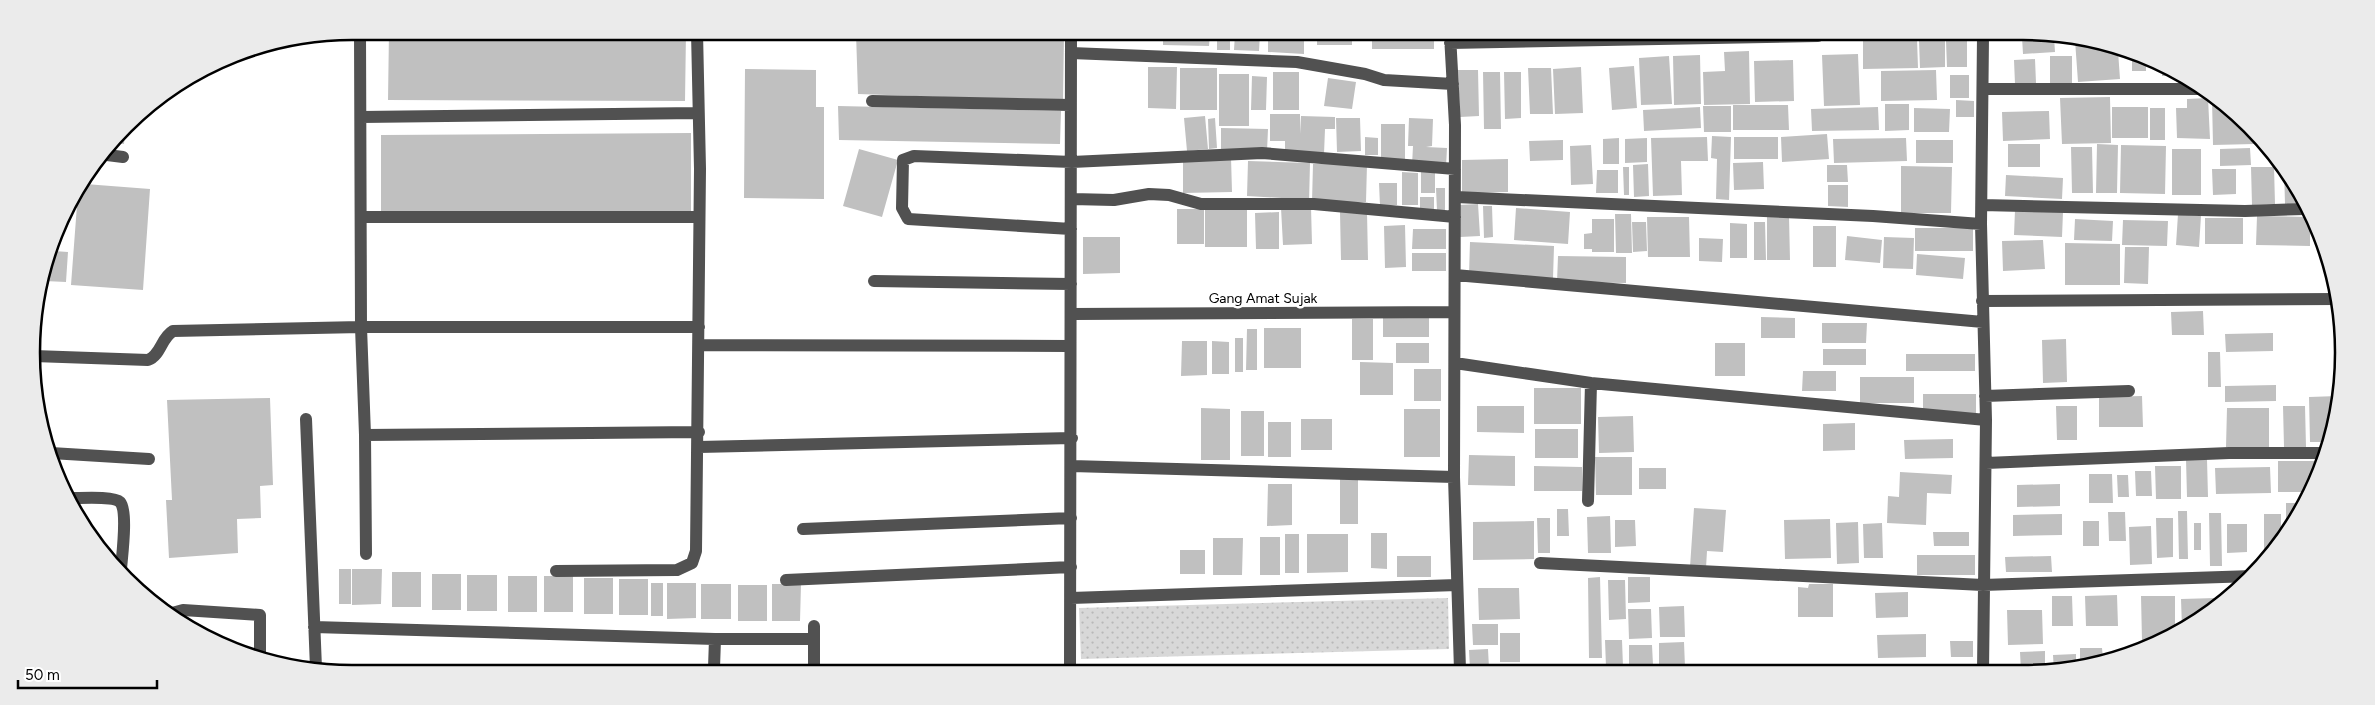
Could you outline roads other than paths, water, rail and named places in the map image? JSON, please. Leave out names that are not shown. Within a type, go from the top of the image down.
[{"type":"street","points":[[360,40],[362,117],[361,327],[365,435],[366,554]]},
{"type":"street","points":[[556,571],[678,570],[692,563],[696,551],[700,345],[697,40]]},
{"type":"street","points":[[1070,665],[1072,598],[1070,346],[1072,314],[1071,40]]},
{"type":"street","points":[[1450,40],[1456,197],[1454,477],[1460,665]]},
{"type":"street","points":[[1983,665],[1986,420],[1981,224],[1984,40]]},
{"type":"street","points":[[1071,53],[1297,62],[1356,72],[1384,80],[1453,84]]},
{"type":"street","points":[[1984,88],[2190,89]]},
{"type":"street","points":[[872,102],[1072,105]]},
{"type":"street","points":[[362,117],[698,113]]},
{"type":"street","points":[[1071,229],[914,221],[904,215],[902,201],[903,160],[909,156],[1072,162],[1262,154],[1455,169]]},
{"type":"street","points":[[111,155],[123,157]]},
{"type":"street","points":[[1072,199],[1114,200],[1149,194],[1168,195],[1201,204],[1314,204],[1455,217]]},
{"type":"street","points":[[1456,197],[1873,216],[1981,224]]},
{"type":"street","points":[[1982,205],[2245,211],[2300,209]]},
{"type":"street","points":[[362,218],[699,218]]},
{"type":"street","points":[[1455,275],[1983,322]]},
{"type":"street","points":[[874,281],[1071,284]]},
{"type":"street","points":[[1982,301],[2330,299]]},
{"type":"street","name":"Gang Amat Sujak","points":[[1072,314],[1454,312]]},
{"type":"street","points":[[40,356],[148,360],[153,358],[168,334],[173,331],[361,327],[700,327]]},
{"type":"street","points":[[700,345],[1070,346]]},
{"type":"street","points":[[1455,363],[1592,383],[1986,420]]},
{"type":"street","points":[[1588,501],[1592,383]]},
{"type":"street","points":[[1985,396],[2129,391]]},
{"type":"street","points":[[306,419],[316,662]]},
{"type":"street","points":[[365,435],[699,432]]},
{"type":"street","points":[[699,447],[1072,438]]},
{"type":"street","points":[[57,453],[149,459]]},
{"type":"street","points":[[1986,462],[2220,454],[2318,453]]},
{"type":"street","points":[[1072,466],[1454,477]]},
{"type":"street","points":[[76,498],[113,499],[120,502],[123,511],[121,562]]},
{"type":"street","points":[[803,529],[1071,518]]},
{"type":"street","points":[[1540,562],[1983,585],[2240,576]]},
{"type":"street","points":[[786,580],[1071,567]]},
{"type":"street","points":[[1072,598],[1457,585]]},
{"type":"street","points":[[178,611],[183,610],[260,615],[260,650]]},
{"type":"street","points":[[314,627],[715,639],[814,632],[814,665]]},
{"type":"street","points":[[714,665],[715,639]]}]
